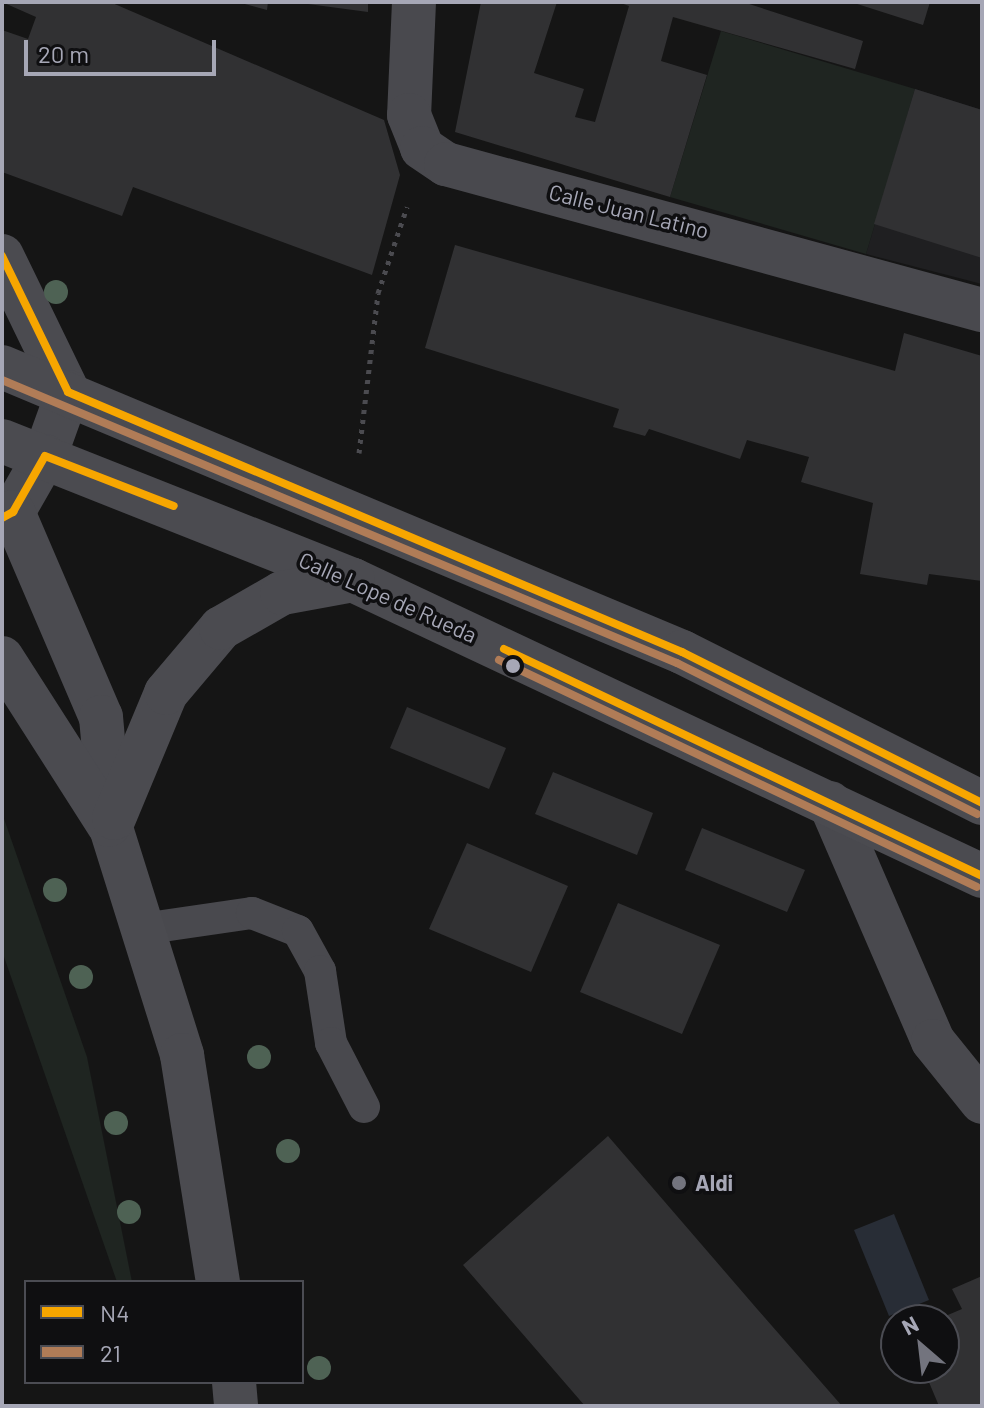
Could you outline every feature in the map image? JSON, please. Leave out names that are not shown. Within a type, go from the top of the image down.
[{"type":"main road","points":[[2,256],[68,392],[45,456],[7,515],[101,717],[111,828],[182,1055],[218,1280]]},
{"type":"main road","points":[[2,367],[68,392],[682,652],[982,803]]},
{"type":"main road","name":"Calle Lope de Rueda","points":[[2,441],[353,580],[982,876]]},
{"type":"main road","points":[[111,828],[166,693],[221,628],[282,593],[353,580]]},
{"type":"main road","points":[[2,658],[111,828]]},
{"type":"main road","points":[[234,1384],[236,1406]]},
{"type":"street","name":"Calle Juan Latino","points":[[414,2],[409,115],[422,148],[446,164],[982,310]]},
{"type":"street","points":[[830,803],[933,1041],[982,1102]]},
{"type":"lane","points":[[142,929],[252,913],[298,931],[320,971],[331,1043],[364,1107]]},
{"type":"path","points":[[359,453],[378,293],[412,192]]},
{"type":"shaded area","points":[[721,31],[915,89],[866,254],[670,197]]},
{"type":"shaded area","points":[[915,89],[982,110],[982,284],[866,254]]},
{"type":"shaded area","points":[[2,813],[87,1057],[132,1280],[116,1280],[2,951]]},
{"type":"shaded area","points":[[894,1214],[929,1300],[919,1304],[884,1304],[854,1230]]},
{"type":"building","points":[[2,2],[110,2],[384,120],[400,175],[372,275],[133,187],[122,216],[2,172],[2,30],[28,39],[36,17]]},
{"type":"building","points":[[268,2],[267,10],[241,3]]},
{"type":"building","points":[[293,2],[368,2],[368,12]]},
{"type":"building","points":[[481,2],[557,2],[534,73],[584,89],[575,117],[595,122],[629,6],[618,2],[743,2],[863,41],[855,69],[673,17],[661,61],[707,75],[670,197],[455,132]]},
{"type":"building","points":[[851,2],[930,2],[923,25]]},
{"type":"building","points":[[915,89],[982,110],[982,258],[874,224]]},
{"type":"building","points":[[455,245],[895,371],[904,333],[982,356],[982,581],[929,574],[927,585],[860,574],[873,503],[801,482],[809,457],[747,440],[740,459],[649,429],[645,436],[613,427],[619,409],[425,348]]},
{"type":"building","points":[[407,707],[506,748],[489,789],[390,748]]},
{"type":"building","points":[[553,772],[653,813],[637,855],[535,814]]},
{"type":"building","points":[[702,828],[805,870],[787,912],[685,870]]},
{"type":"building","points":[[467,843],[568,886],[531,972],[429,929]]},
{"type":"building","points":[[618,903],[720,945],[682,1034],[580,992]]},
{"type":"building","points":[[608,1136],[842,1406],[585,1406],[463,1265]]},
{"type":"building","points":[[982,1276],[982,1406],[939,1406],[930,1384],[960,1384],[962,1309],[952,1289]]},
{"type":"transit line","name":"N4","points":[[2,256],[68,392],[682,652],[982,803]]},
{"type":"transit line","name":"21","points":[[2,380],[677,663],[977,814]]},
{"type":"transit line","name":"N4","points":[[2,518],[13,512],[45,456],[174,506]]},
{"type":"transit line","name":"N4","points":[[504,649],[982,876]]},
{"type":"transit line","name":"21","points":[[499,660],[977,887]]},
{"type":"place","name":"Aldi","points":[[679,1183]]}]
